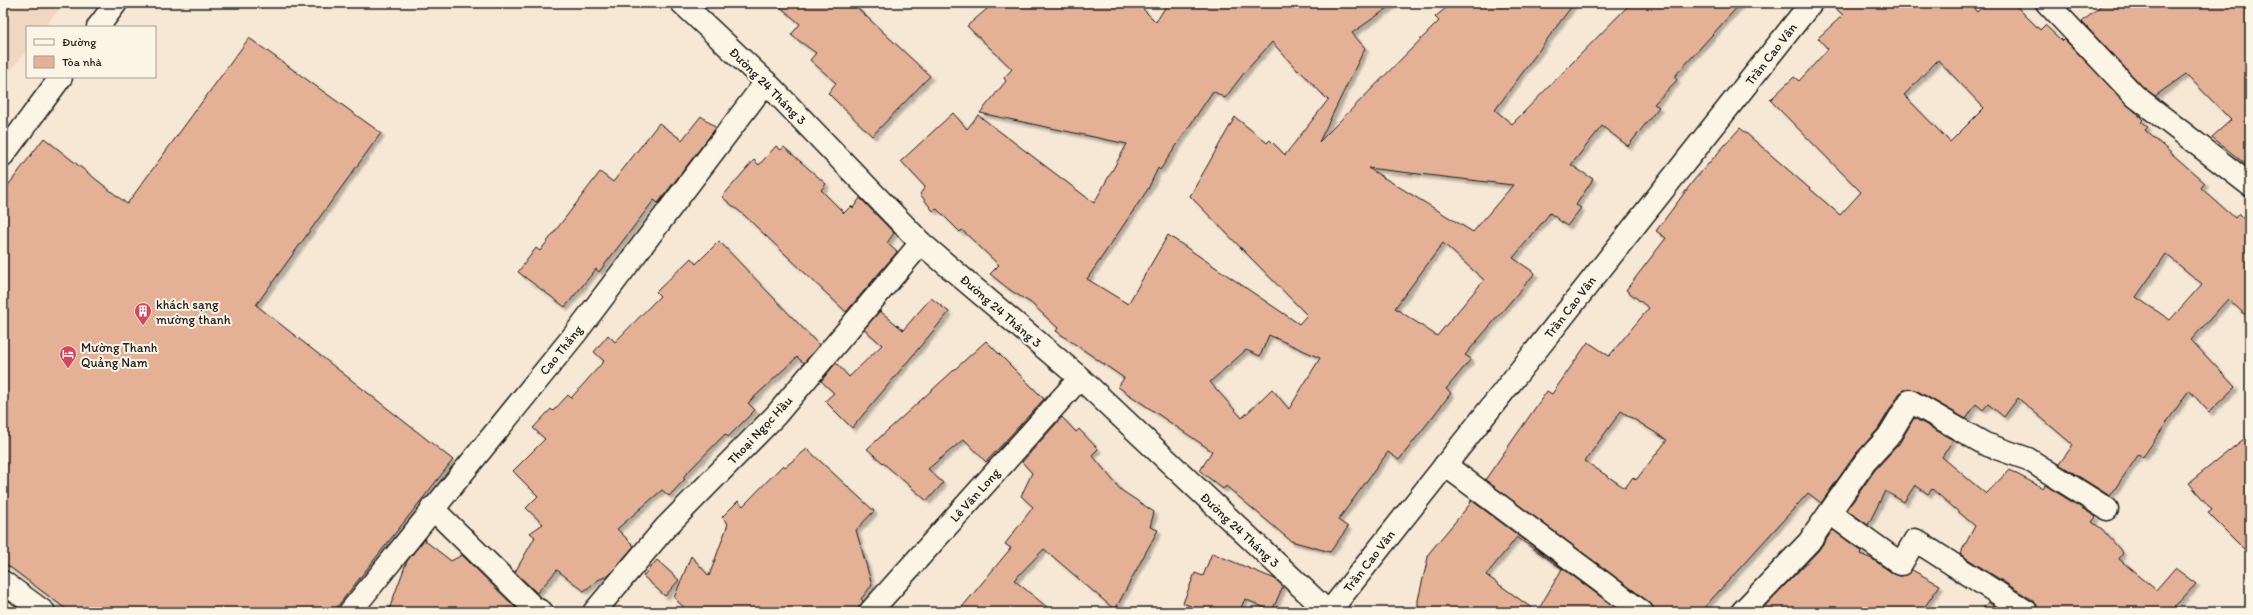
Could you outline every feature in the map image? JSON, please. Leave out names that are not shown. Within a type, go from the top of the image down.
[{"type":"street","points":[[99,26],[116,3]]},
{"type":"street","name":"Đường 24 Tháng 3","points":[[682,3],[766,82],[921,243],[1080,378],[1328,612]]},
{"type":"street","name":"Trần Cao Vân","points":[[1328,612],[1811,3]]},
{"type":"street","points":[[2047,3],[2134,96],[2250,185]]},
{"type":"street","points":[[3,155],[60,78]]},
{"type":"street","name":"Cao Thắng","points":[[350,612],[432,508],[575,334],[766,82]]},
{"type":"street","name":"Thoại Ngọc Hầu","points":[[594,612],[665,528],[776,415],[921,243]]},
{"type":"street","name":"Lê Văn Long","points":[[870,612],[1080,378]]},
{"type":"street","points":[[1742,612],[1809,542],[1865,462],[1888,437],[1910,401],[1985,444],[2028,459],[2106,509]]},
{"type":"street","points":[[1445,466],[1642,612]]},
{"type":"street","points":[[432,508],[533,607],[542,612]]},
{"type":"street","points":[[1830,513],[1901,564],[1915,540],[2027,612]]},
{"type":"street","points":[[3,582],[44,612]]},
{"type":"shaded area","points":[[3,3],[64,3],[46,26],[26,26],[26,51],[3,80]]},
{"type":"building","points":[[776,3],[852,3],[930,76],[872,136],[828,93],[836,83],[810,60],[816,53],[791,35],[800,24]]},
{"type":"building","points":[[994,3],[1137,3],[1156,22],[1168,3],[1342,3],[1347,7],[1353,3],[1395,3],[1352,33],[1365,48],[1319,142],[1439,21],[1435,17],[1452,3],[1574,3],[1495,110],[1512,124],[1631,3],[1741,3],[1674,77],[1677,80],[1654,104],[1659,107],[1628,146],[1602,126],[1571,165],[1593,179],[1576,205],[1581,208],[1567,226],[1550,213],[1513,258],[1535,273],[1465,355],[1471,359],[1446,389],[1451,393],[1399,460],[1388,452],[1338,520],[1348,527],[1330,552],[1291,541],[1226,486],[1223,489],[1200,471],[1212,451],[1118,387],[1124,378],[1056,331],[1058,328],[1031,303],[1010,290],[990,274],[999,265],[962,230],[960,232],[937,209],[933,211],[920,194],[925,187],[901,161],[953,113],[967,129],[978,115],[1094,203],[1127,144],[980,113],[1006,81],[1004,78],[1012,69],[967,26]],"holes":[[[1272,42],[1298,71],[1299,70],[1329,101],[1328,100],[1285,155],[1270,140],[1267,143],[1235,117],[1190,196],[1307,315],[1299,324],[1168,235],[1128,304],[1087,279],[1148,189],[1158,168],[1160,170],[1213,91],[1225,98],[1244,73]],[[1368,168],[1513,185],[1473,232]],[[1443,243],[1484,280],[1437,336],[1395,308]],[[1269,335],[1320,358],[1289,409],[1272,389],[1242,418],[1210,382],[1246,350],[1260,356]]]},
{"type":"building","points":[[1830,3],[1968,3],[1977,12],[1987,3],[2013,3],[2040,30],[2045,25],[2062,41],[2064,39],[2143,120],[2141,122],[2148,127],[2145,130],[2205,183],[2201,188],[2235,218],[2239,213],[2250,224],[2250,319],[2228,299],[2191,340],[2235,387],[2209,412],[2189,390],[2143,457],[2139,454],[2110,496],[2059,464],[2073,445],[2018,398],[2004,417],[1988,404],[1983,410],[1976,404],[1966,419],[1916,390],[1904,390],[1899,394],[1878,429],[1855,455],[1821,503],[1808,493],[1700,612],[1654,612],[1649,602],[1485,480],[1547,391],[1552,394],[1588,342],[1609,356],[1649,308],[1626,290],[1666,238],[1656,231],[1694,180],[1740,128],[1840,215],[1861,192],[1770,100],[1794,77],[1799,81],[1828,49],[1818,38],[1843,15]],"holes":[[[1938,60],[1984,108],[1950,142],[1904,95]],[[2166,254],[2202,284],[2170,320],[2136,297]],[[1621,411],[1667,440],[1636,480],[1633,477],[1625,488],[1585,461]]]},
{"type":"building","points":[[2104,3],[2250,3],[2250,168],[2212,137],[2231,120],[2186,74],[2155,96],[2143,87],[2082,22]]},
{"type":"building","name":"khách sạng mường thanh","points":[[249,38],[381,133],[256,305],[453,460],[333,612],[70,612],[3,562],[3,192],[44,138],[127,204]]},
{"type":"building","points":[[701,116],[716,128],[658,203],[654,200],[599,272],[596,269],[565,307],[518,272],[536,248],[540,251],[600,172],[613,182],[659,123],[682,140]]},
{"type":"building","points":[[776,146],[781,150],[784,147],[826,184],[821,190],[844,213],[851,206],[853,208],[860,198],[894,233],[887,243],[897,252],[846,312],[744,215],[722,197],[754,160],[759,165]]},
{"type":"building","points":[[719,241],[819,345],[804,363],[797,357],[748,403],[755,410],[728,437],[725,434],[683,477],[685,479],[669,496],[662,490],[617,529],[634,546],[609,575],[598,580],[584,591],[557,570],[537,593],[515,572],[535,537],[530,533],[543,524],[526,508],[538,496],[513,471],[545,439],[533,428],[551,409],[553,411],[568,395],[571,398],[604,361],[594,352],[608,335],[615,342],[660,296],[656,292],[691,258],[696,264]]},
{"type":"building","points":[[931,298],[949,312],[852,428],[825,401],[834,393],[821,381],[836,363],[849,377],[882,345],[864,329],[880,311],[903,330]]},
{"type":"building","points":[[986,341],[1044,399],[986,462],[964,439],[928,469],[943,483],[927,501],[867,449]]},
{"type":"building","points":[[1062,417],[1076,432],[1079,429],[1098,449],[1092,455],[1121,490],[1154,512],[1150,527],[1158,530],[1115,610],[1044,549],[1014,580],[1053,612],[958,612],[1011,548],[1005,544],[1033,507],[1021,496],[1032,473],[1022,462]]},
{"type":"building","points":[[1914,418],[1953,440],[1942,457],[1986,494],[2009,470],[2043,488],[2045,485],[2096,517],[2092,522],[2102,529],[2123,553],[2119,559],[2156,590],[2175,568],[2196,584],[2175,606],[2183,612],[2039,612],[2034,601],[1960,554],[1975,526],[1932,489],[1928,494],[1915,485],[1904,502],[1885,491],[1868,525],[1847,510],[1875,470],[1899,444]]},
{"type":"building","points":[[2250,434],[2250,555],[2208,513],[2212,510],[2189,483]]},
{"type":"building","points":[[807,449],[874,511],[856,530],[872,585],[861,599],[863,601],[858,612],[689,612],[674,598],[691,556],[709,576],[728,524],[722,517],[738,501],[743,506],[783,465],[785,467]]},
{"type":"building","points":[[1471,500],[1621,612],[1537,612],[1418,612],[1418,600],[1429,553],[1470,504]],"holes":[[[1517,537],[1562,569],[1537,612],[1486,575]]]},
{"type":"building","points":[[1833,530],[1861,551],[1860,554],[1872,559],[1894,574],[1900,576],[1906,575],[1912,570],[1940,585],[1921,612],[1759,612],[1818,551]]},
{"type":"building","points":[[424,540],[451,561],[462,555],[520,612],[388,612],[407,561]]},
{"type":"building","points":[[1212,553],[1275,579],[1283,586],[1272,611],[1245,599],[1239,612],[1205,612],[1183,603],[1195,573],[1203,576]]},
{"type":"building","points":[[657,560],[679,580],[665,596],[643,576]]},
{"type":"building","points":[[1988,602],[2004,612],[1980,612]]},
{"type":"place","name":"khách sạng mường thanh","points":[[143,326]]},
{"type":"place","name":"Mường Thanh Quảng Nam","points":[[68,369]]}]
